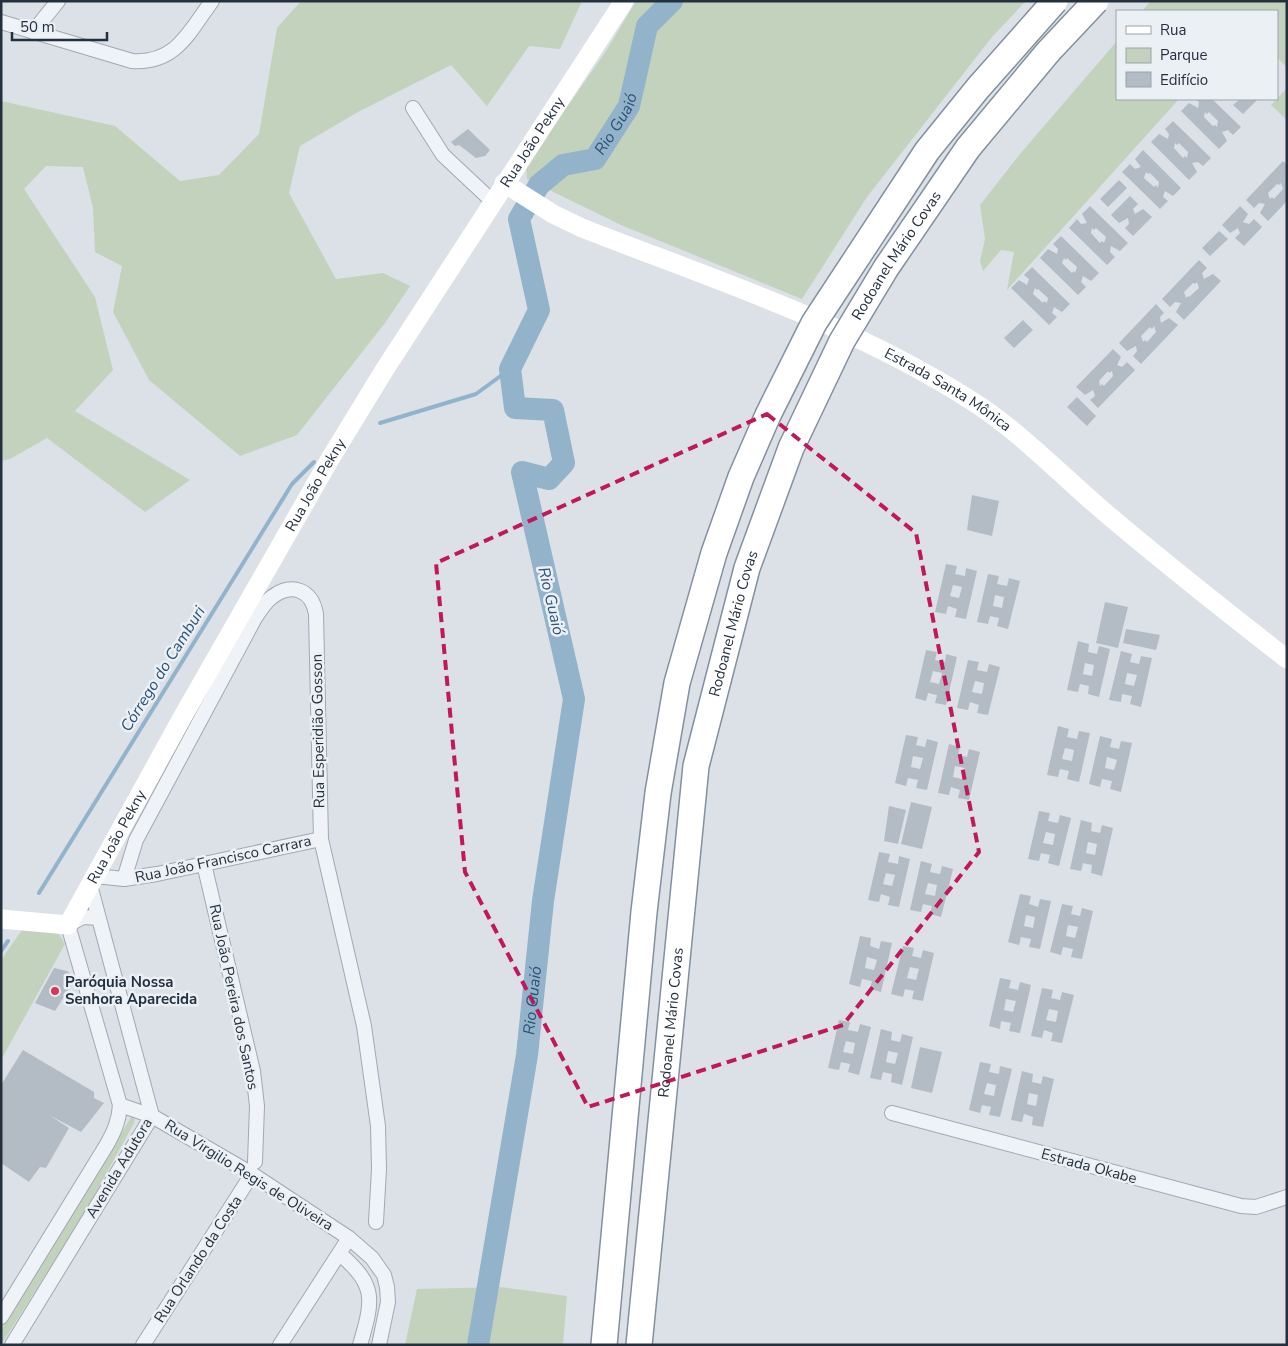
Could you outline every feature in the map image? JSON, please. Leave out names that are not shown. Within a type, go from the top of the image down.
[{"type":"highway","points":[[604,1345],[644,912],[658,793],[677,683],[714,553],[741,478],[768,415],[814,323],[927,151],[978,88],[1054,1]]},
{"type":"highway","name":"Rodoanel Mário Covas","points":[[639,1345],[696,766],[747,568],[791,448],[842,340],[886,268],[968,148],[1048,52],[1096,1]]},
{"type":"main road","name":"Rua João Pekny","points":[[68,925],[183,716],[330,459],[492,202],[510,187],[624,1]]},
{"type":"main road","name":"Estrada Santa Mônica","points":[[510,187],[553,214],[582,228],[800,312],[886,351],[974,402],[1062,473],[1212,602],[1287,659]]},
{"type":"main road","points":[[1,918],[68,925]]},
{"type":"street","points":[[33,32],[58,1]]},
{"type":"street","points":[[1,22],[132,60],[148,62],[160,59],[174,51],[212,1]]},
{"type":"street","points":[[414,108],[443,155],[492,202]]},
{"type":"street","name":"Rua Esperidião Gosson","points":[[124,880],[136,840],[255,618],[274,595],[300,590],[309,595],[314,601],[316,614],[321,839],[364,1026],[378,1126],[379,1169],[376,1222]]},
{"type":"street","name":"Rua João Francisco Carrara","points":[[93,880],[124,880],[321,839]]},
{"type":"street","name":"Rua João Pereira dos Santos","points":[[204,864],[253,1071],[257,1106],[254,1168]]},
{"type":"street","name":"Avenida Adutora","points":[[12,1345],[152,1116],[99,918],[93,880]]},
{"type":"street","points":[[99,918],[83,917],[68,925],[120,1105]]},
{"type":"street","name":"Avenida Adutora","points":[[1,1316],[106,1146],[115,1130],[120,1105]]},
{"type":"street","name":"Rua Virgilio Regis de Oliveira","points":[[120,1105],[152,1116],[254,1168],[349,1238],[372,1258],[384,1275],[388,1302],[379,1345]]},
{"type":"street","name":"Estrada Okabe","points":[[892,1113],[1241,1206],[1256,1207],[1287,1197]]},
{"type":"street","name":"Rua Orlando da Costa","points":[[143,1345],[254,1168]]},
{"type":"street","points":[[280,1345],[349,1238]]},
{"type":"street","points":[[340,1254],[359,1270],[368,1291],[368,1315],[360,1345]]},
{"type":"highlighted area","points":[[767,414],[916,533],[979,852],[843,1025],[588,1107],[465,872],[436,563]]},
{"type":"green space","points":[[301,1],[582,1],[560,49],[529,46],[487,106],[451,65],[358,112],[300,146],[289,193],[336,279],[383,273],[410,286],[385,323],[297,435],[240,456],[149,380],[113,312],[122,266],[95,252],[93,208],[83,167],[46,166],[24,189],[95,297],[113,370],[75,411],[190,480],[145,512],[47,438],[10,459],[1,461],[1,101],[115,126],[180,181],[219,175],[259,134],[277,28]]},
{"type":"green space","points":[[636,1],[1026,1],[992,37],[867,197],[802,299],[621,225],[527,179],[526,166],[606,51]]},
{"type":"green space","points":[[1151,1],[1287,1],[1287,68],[1278,58],[1278,10],[1143,10]]},
{"type":"green space","points":[[1116,42],[1116,100],[1178,100],[1007,290],[1014,252],[1001,250],[983,271],[980,261],[985,239],[980,205],[1020,154]]},
{"type":"green space","points":[[1287,88],[1287,120],[1271,105],[1278,100]]},
{"type":"green space","points":[[24,927],[56,929],[65,944],[1,1060],[1,960]]},
{"type":"green space","points":[[133,1114],[135,1118],[134,1123],[86,1211],[1,1345],[1,1329]]},
{"type":"green space","points":[[500,1287],[567,1296],[563,1345],[405,1345],[417,1289]]},
{"type":"building","points":[[1196,100],[1213,100],[1241,127],[1233,135],[1228,130],[1222,132],[1227,141],[1219,149],[1181,111],[1189,103],[1198,108],[1199,102]],"holes":[[[1205,112],[1207,114],[1209,112],[1218,121],[1217,127],[1213,126],[1204,117]]]},
{"type":"building","points":[[1239,100],[1257,100],[1243,114],[1233,105]]},
{"type":"building","points":[[1173,121],[1211,158],[1203,166],[1198,162],[1192,163],[1197,172],[1189,180],[1151,142],[1159,134],[1168,139],[1169,134],[1165,129]],"holes":[[[1175,143],[1177,145],[1179,143],[1188,152],[1187,158],[1185,156],[1183,158],[1174,148]]]},
{"type":"building","points":[[468,129],[490,150],[485,156],[476,158],[459,145],[455,146],[451,142]]},
{"type":"building","points":[[1143,150],[1181,188],[1173,196],[1165,191],[1163,197],[1168,201],[1160,209],[1122,172],[1130,164],[1135,169],[1141,167],[1135,159]],"holes":[[[1146,172],[1150,173],[1159,182],[1158,188],[1156,185],[1154,187],[1144,178]]]},
{"type":"building","points":[[1283,161],[1287,165],[1287,201],[1268,221],[1260,213],[1265,204],[1259,203],[1254,208],[1246,200]],"holes":[[[1281,183],[1283,189],[1274,199],[1272,197],[1270,199],[1268,193],[1277,184]]]},
{"type":"building","points":[[1119,180],[1127,188],[1108,207],[1100,199]]},
{"type":"building","points":[[1130,196],[1138,204],[1133,209],[1135,214],[1143,209],[1152,217],[1133,236],[1125,228],[1129,224],[1128,218],[1119,223],[1111,215]]},
{"type":"building","points":[[1090,206],[1128,243],[1120,251],[1111,246],[1110,252],[1115,257],[1107,265],[1069,228],[1077,219],[1081,224],[1087,223],[1082,214]],"holes":[[[1092,228],[1094,230],[1096,228],[1106,237],[1104,243],[1102,241],[1100,243],[1091,233]]]},
{"type":"building","points":[[1240,206],[1248,214],[1243,222],[1249,224],[1254,219],[1262,227],[1244,246],[1235,238],[1240,233],[1238,228],[1230,233],[1222,225]]},
{"type":"building","points":[[1219,231],[1228,239],[1210,256],[1202,248]]},
{"type":"building","points":[[1061,236],[1099,273],[1091,281],[1083,276],[1081,282],[1086,287],[1078,295],[1040,258],[1048,249],[1057,254],[1058,249],[1053,244]],"holes":[[[1064,258],[1066,260],[1067,258],[1077,267],[1075,273],[1074,271],[1072,273],[1062,263]]]},
{"type":"building","points":[[1199,260],[1207,268],[1202,273],[1204,279],[1213,274],[1221,281],[1184,320],[1176,312],[1181,303],[1175,302],[1170,307],[1162,299]],"holes":[[[1197,282],[1199,288],[1189,297],[1186,298],[1184,292],[1193,283]]]},
{"type":"building","points":[[1032,267],[1070,304],[1062,312],[1054,307],[1052,313],[1057,317],[1049,325],[1011,288],[1019,280],[1027,285],[1029,279],[1024,275]],"holes":[[[1035,288],[1048,298],[1047,303],[1044,301],[1043,303],[1033,294]]]},
{"type":"building","points":[[1156,304],[1164,313],[1160,317],[1161,323],[1169,318],[1178,325],[1141,364],[1133,356],[1137,351],[1136,346],[1127,351],[1119,343]],"holes":[[[1154,326],[1156,332],[1147,342],[1145,340],[1143,342],[1141,336],[1150,327],[1152,329]]]},
{"type":"building","points":[[1023,320],[1033,330],[1014,348],[1004,338]]},
{"type":"building","points":[[1113,349],[1121,357],[1117,365],[1122,367],[1127,362],[1135,370],[1098,408],[1090,400],[1095,396],[1093,390],[1085,395],[1076,387]],"holes":[[[1108,371],[1109,373],[1112,371],[1113,376],[1104,386],[1102,384],[1100,386],[1099,381]]]},
{"type":"building","points":[[1077,397],[1096,416],[1087,426],[1067,407]]},
{"type":"building","points":[[972,495],[999,501],[992,536],[967,530]]},
{"type":"building","points":[[946,564],[957,566],[955,574],[965,576],[966,568],[977,571],[966,619],[955,617],[957,609],[948,606],[946,614],[935,612]],"holes":[[[953,585],[962,587],[959,598],[950,596]]]},
{"type":"building","points":[[988,574],[999,576],[997,584],[1007,586],[1009,578],[1020,581],[1008,629],[997,626],[999,618],[990,616],[988,624],[977,622]],"holes":[[[995,595],[1004,597],[1002,608],[993,606]]]},
{"type":"building","points":[[1105,602],[1128,607],[1118,648],[1096,643]]},
{"type":"building","points":[[1126,629],[1160,635],[1156,650],[1123,643]]},
{"type":"building","points":[[1078,641],[1089,644],[1088,652],[1097,654],[1099,646],[1110,649],[1099,697],[1088,694],[1089,686],[1080,684],[1078,692],[1067,690]],"holes":[[[1085,663],[1094,665],[1092,676],[1083,674]]]},
{"type":"building","points":[[926,650],[937,652],[935,660],[945,662],[946,654],[957,657],[946,705],[935,703],[937,695],[928,693],[926,701],[915,698]],"holes":[[[933,671],[942,673],[939,684],[930,682]]]},
{"type":"building","points":[[1121,651],[1132,654],[1130,662],[1139,664],[1141,656],[1152,658],[1141,707],[1130,704],[1132,696],[1122,694],[1121,702],[1109,700]],"holes":[[[1127,673],[1137,675],[1134,686],[1125,684]]]},
{"type":"building","points":[[968,660],[979,662],[977,670],[987,672],[989,664],[1000,667],[988,715],[977,713],[979,705],[970,702],[968,710],[957,708]],"holes":[[[975,681],[984,683],[982,694],[972,692]]]},
{"type":"building","points":[[1058,726],[1069,729],[1067,737],[1077,739],[1079,731],[1090,733],[1079,782],[1067,779],[1069,771],[1060,769],[1058,777],[1047,775]],"holes":[[[1065,748],[1074,750],[1072,761],[1062,759]]]},
{"type":"building","points":[[906,735],[918,737],[916,745],[925,747],[927,739],[938,742],[927,790],[916,788],[918,780],[908,778],[906,786],[895,783]],"holes":[[[913,756],[923,758],[920,769],[911,767]]]},
{"type":"building","points":[[1100,736],[1112,739],[1110,747],[1119,749],[1121,741],[1132,743],[1121,792],[1110,789],[1112,781],[1102,779],[1100,787],[1089,784]],"holes":[[[1107,757],[1117,760],[1114,770],[1105,768]]]},
{"type":"building","points":[[949,744],[960,747],[958,755],[967,757],[969,749],[980,752],[969,800],[958,798],[960,790],[951,787],[949,795],[938,793]],"holes":[[[955,766],[965,768],[962,779],[953,777]]]},
{"type":"building","points":[[911,802],[932,807],[922,849],[901,844]]},
{"type":"building","points":[[889,806],[906,810],[898,844],[884,841]]},
{"type":"building","points":[[1039,811],[1050,813],[1048,821],[1058,823],[1060,815],[1071,818],[1059,866],[1048,863],[1050,855],[1041,853],[1039,861],[1028,859]],"holes":[[[1046,832],[1055,834],[1053,845],[1043,843]]]},
{"type":"building","points":[[1081,820],[1092,823],[1091,831],[1100,833],[1102,825],[1113,828],[1102,876],[1091,873],[1092,865],[1083,863],[1081,871],[1070,869]],"holes":[[[1088,842],[1097,844],[1095,855],[1086,853]]]},
{"type":"building","points":[[879,852],[890,854],[888,862],[898,864],[899,856],[910,859],[899,907],[888,905],[890,897],[881,894],[879,902],[868,900]],"holes":[[[886,873],[895,875],[892,886],[883,884]]]},
{"type":"building","points":[[921,861],[932,864],[930,872],[940,874],[942,866],[953,869],[941,917],[930,914],[932,906],[923,904],[921,912],[910,910]],"holes":[[[928,883],[937,885],[935,896],[925,894]]]},
{"type":"building","points":[[1020,894],[1031,896],[1029,904],[1038,907],[1040,899],[1051,901],[1040,949],[1029,947],[1031,939],[1021,937],[1019,945],[1008,942]],"holes":[[[1026,915],[1035,917],[1033,928],[1024,926]]]},
{"type":"building","points":[[1062,904],[1073,906],[1071,914],[1080,916],[1082,908],[1093,911],[1082,959],[1071,957],[1073,949],[1063,947],[1061,955],[1050,952]],"holes":[[[1068,925],[1078,927],[1075,938],[1066,936]]]},
{"type":"building","points":[[860,936],[871,938],[870,946],[879,949],[881,941],[892,943],[881,992],[870,989],[872,981],[862,979],[860,987],[849,984]],"holes":[[[867,957],[877,960],[874,970],[865,968]]]},
{"type":"building","points":[[903,946],[914,948],[912,956],[921,958],[923,950],[934,953],[923,1001],[912,999],[914,991],[905,989],[903,997],[891,994]],"holes":[[[910,967],[919,969],[916,980],[907,978]]]},
{"type":"building","name":"Paróquia Nossa Senhora Aparecida","points":[[54,968],[67,971],[76,978],[55,1011],[35,1003]]},
{"type":"building","points":[[1000,978],[1011,980],[1009,988],[1018,990],[1020,982],[1031,985],[1020,1033],[1009,1031],[1011,1023],[1001,1021],[1000,1029],[989,1026]],"holes":[[[1006,999],[1016,1001],[1013,1012],[1004,1010]]]},
{"type":"building","points":[[1042,988],[1053,990],[1051,998],[1060,1000],[1062,992],[1074,995],[1062,1043],[1051,1041],[1053,1033],[1044,1030],[1042,1038],[1031,1036]],"holes":[[[1049,1009],[1058,1011],[1056,1022],[1046,1020]]]},
{"type":"building","points":[[839,1020],[850,1022],[848,1030],[858,1032],[860,1024],[871,1027],[859,1075],[848,1072],[850,1064],[841,1062],[839,1070],[828,1068]],"holes":[[[846,1041],[855,1043],[853,1054],[843,1052]]]},
{"type":"building","points":[[881,1029],[892,1032],[891,1040],[900,1042],[902,1034],[913,1037],[902,1085],[891,1082],[892,1074],[883,1072],[881,1080],[870,1078]],"holes":[[[888,1051],[898,1053],[895,1064],[886,1062]]]},
{"type":"building","points":[[920,1047],[942,1052],[932,1093],[911,1088]]},
{"type":"building","points":[[23,1050],[94,1092],[94,1098],[104,1103],[81,1132],[49,1115],[69,1128],[46,1168],[40,1167],[29,1182],[1,1163],[1,1085]]},
{"type":"building","points":[[980,1062],[991,1064],[989,1072],[999,1074],[1000,1066],[1012,1069],[1000,1117],[989,1115],[991,1107],[982,1105],[980,1113],[969,1110]],"holes":[[[987,1083],[996,1085],[994,1096],[984,1094]]]},
{"type":"building","points":[[1022,1071],[1033,1074],[1032,1082],[1041,1084],[1043,1076],[1054,1079],[1043,1127],[1032,1125],[1033,1117],[1024,1114],[1022,1122],[1011,1120]],"holes":[[[1029,1093],[1038,1095],[1036,1106],[1027,1104]]]},
{"type":"waterway","name":"Rio Guaió","points":[[478,1345],[527,1055],[543,901],[574,699],[522,472],[549,479],[564,463],[553,410],[515,408],[510,369],[539,310],[519,219],[539,185],[563,165],[595,159],[629,106],[647,26],[672,1]]},
{"type":"waterway","name":"Córrego do Camburi","points":[[380,423],[476,394],[510,369]]},
{"type":"waterway","name":"Córrego do Camburi","points":[[39,893],[292,484],[314,462]]},
{"type":"waterway","name":"Córrego do Camburi","points":[[1,951],[8,941]]},
{"type":"place","name":"Paróquia Nossa Senhora Aparecida","points":[[55,991]]}]
